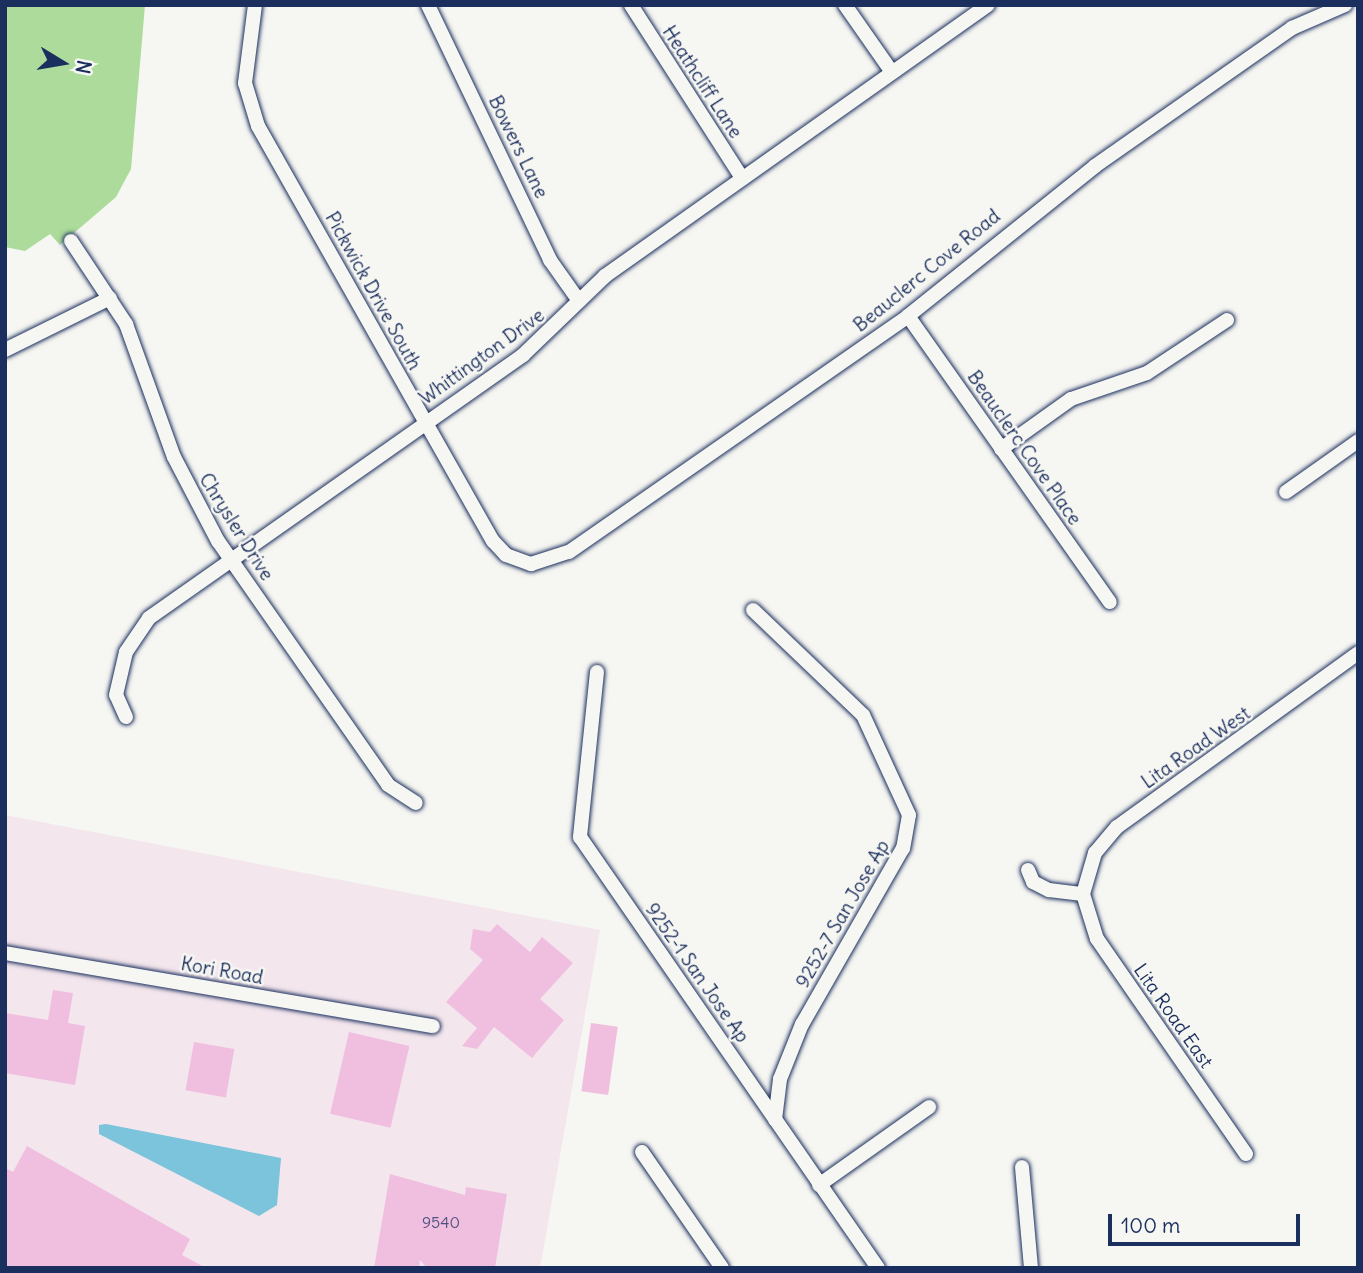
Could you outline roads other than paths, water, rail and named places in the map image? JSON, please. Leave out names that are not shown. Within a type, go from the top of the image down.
[{"type":"street","name":"Pickwick Drive South","points":[[256,5],[246,65],[251,111],[493,541],[506,555],[531,564]]},
{"type":"street","name":"Bowers Lane","points":[[428,5],[551,260],[579,302]]},
{"type":"street","name":"Heathcliff Lane","points":[[631,5],[742,178]]},
{"type":"street","points":[[845,5],[892,72]]},
{"type":"street","name":"Whittington Drive","points":[[126,717],[116,695],[139,627],[523,355],[579,302],[742,178],[988,5]]},
{"type":"street","name":"Beauclerc Cove Road","points":[[531,564],[569,552],[908,316],[1095,166],[1292,28],[1345,5]]},
{"type":"street","name":"Chrysler Drive","points":[[72,241],[110,298],[142,358],[191,495],[231,560],[388,785],[416,803]]},
{"type":"street","points":[[5,350],[110,298]]},
{"type":"street","name":"Beauclerc Cove Place","points":[[908,316],[1110,602]]},
{"type":"street","points":[[1001,449],[1071,399],[1147,373],[1227,320]]},
{"type":"street","points":[[1286,492],[1358,441]]},
{"type":"street","name":"9252-7 San Jose Ap","points":[[753,610],[863,715],[909,815],[903,848],[802,1024],[780,1079],[775,1120]]},
{"type":"street","name":"Lita Road West","points":[[1083,894],[1095,853],[1117,827],[1358,653]]},
{"type":"street","name":"9252-1 San Jose Ap","points":[[597,672],[580,837],[878,1268]]},
{"type":"street","points":[[1028,870],[1033,882],[1049,890],[1083,894]]},
{"type":"street","name":"Lita Road East","points":[[1083,894],[1097,939],[1246,1154]]},
{"type":"street","name":"Kori Road","points":[[5,953],[433,1026]]},
{"type":"street","points":[[819,1185],[929,1107]]},
{"type":"street","points":[[642,1152],[722,1268]]},
{"type":"street","points":[[1023,1167],[1031,1268]]},
{"type":"water","points":[[106,1124],[281,1158],[277,1205],[259,1216],[99,1134],[99,1125]]}]
